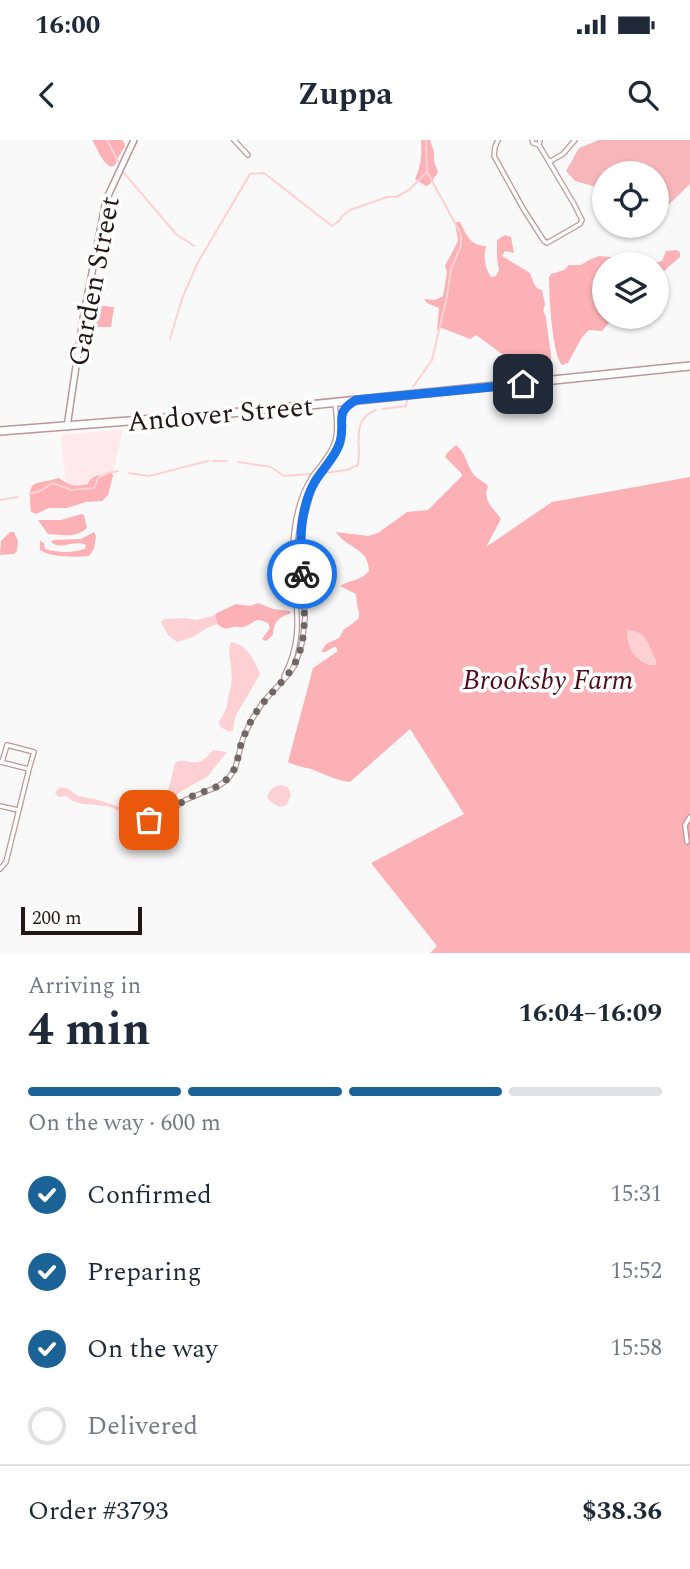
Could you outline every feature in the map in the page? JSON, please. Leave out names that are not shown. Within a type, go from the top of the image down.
[{"type":"highway","name":"Andover Street","points":[[0,431],[335,403],[690,366]]},
{"type":"main road","name":"Garden Street","points":[[67,427],[83,319],[106,200],[134,140]]},
{"type":"street","points":[[234,140],[248,155]]},
{"type":"street","points":[[498,140],[494,156],[524,210],[547,243],[580,224],[582,220],[539,143],[533,143],[532,140]]},
{"type":"street","points":[[549,163],[563,154],[575,140]]},
{"type":"street","points":[[136,820],[163,817],[185,800],[227,780],[235,769],[243,738],[252,719],[295,665],[305,618],[300,538],[309,498],[314,483],[340,444],[342,412],[356,400]]},
{"type":"street","points":[[279,684],[292,658],[299,628],[293,536],[305,490],[336,439],[335,403]]},
{"type":"street","points":[[0,869],[6,862],[34,752],[7,745],[1,762],[29,769]]},
{"type":"street","points":[[0,806],[18,810]]},
{"type":"street","points":[[687,842],[685,825],[690,817]]},
{"type":"shaded area","points":[[599,140],[690,140],[690,184],[669,204],[669,161],[592,161],[592,186],[575,181],[566,171],[579,148]]},
{"type":"shaded area","points":[[123,429],[113,472],[98,478],[94,488],[66,488],[61,435]]},
{"type":"shaded area","points":[[215,615],[217,624],[177,642],[168,635],[161,622],[164,619],[197,620]]},
{"type":"shaded area","points":[[627,630],[643,636],[656,665],[638,659],[628,643]]},
{"type":"shaded area","points":[[231,642],[246,650],[260,674],[235,717],[233,730],[229,732],[220,726],[219,722],[226,709],[232,680],[229,648]]},
{"type":"shaded area","points":[[213,750],[227,752],[208,776],[180,792],[159,810],[152,813],[142,809],[143,804],[156,804],[163,800],[175,763],[200,761]]},
{"type":"shaded area","points":[[281,785],[288,787],[291,795],[287,805],[280,807],[267,797],[272,789]]},
{"type":"shaded area","points":[[61,787],[78,796],[126,809],[126,812],[123,814],[106,806],[76,802],[66,796],[58,797],[55,792]]},
{"type":"green space","points":[[92,140],[123,140],[125,146],[115,165],[111,167],[105,162]]},
{"type":"green space","points":[[421,140],[430,140],[438,172],[426,186],[415,179],[421,160]]},
{"type":"green space","points":[[455,222],[460,222],[472,242],[486,246],[485,262],[491,277],[496,276],[499,270],[497,240],[505,235],[511,237],[514,253],[505,251],[502,256],[530,273],[534,284],[542,290],[551,354],[550,367],[524,370],[476,335],[470,339],[442,328],[437,330],[439,308],[424,299],[435,300],[443,296],[447,272],[445,266],[458,241]]},
{"type":"green space","points":[[666,251],[680,252],[680,257],[669,267],[669,252]]},
{"type":"green space","points":[[592,259],[592,329],[604,329],[589,330],[582,337],[568,363],[562,365],[553,338],[549,277],[569,265],[581,265]]},
{"type":"green space","points":[[95,305],[114,307],[111,327],[84,327]]},
{"type":"green space","name":"Brooksby Farm","points":[[456,445],[474,475],[488,486],[488,500],[501,519],[486,547],[552,502],[690,477],[690,953],[430,953],[437,946],[371,863],[464,814],[410,729],[350,782],[288,762],[313,668],[338,651],[334,647],[321,652],[326,644],[339,638],[344,629],[359,618],[356,594],[340,586],[369,571],[368,563],[361,553],[336,532],[368,536],[378,533],[407,512],[428,510],[462,476],[445,457]]},
{"type":"green space","points":[[112,473],[108,495],[102,501],[86,502],[67,508],[49,508],[36,514],[31,512],[31,488],[37,483],[59,478],[72,485],[83,485],[88,484],[95,476]]},
{"type":"green space","points":[[82,514],[87,528],[74,535],[48,534],[38,520],[61,520]]},
{"type":"green space","points":[[10,532],[14,532],[18,541],[17,551],[14,554],[0,555],[1,541]]},
{"type":"green space","points":[[94,532],[94,549],[89,556],[57,556],[40,550],[40,541],[44,543],[45,549],[56,551],[85,549],[86,545],[77,543],[59,545],[51,542],[81,539]]},
{"type":"green space","points":[[258,603],[291,613],[278,621],[273,635],[266,641],[262,639],[270,628],[264,621],[256,620],[244,627],[227,629],[217,624],[217,613],[236,604],[250,606]]},
{"type":"waterway","points":[[107,140],[118,161]]},
{"type":"waterway","points":[[413,387],[432,360],[451,269],[461,246],[461,234],[427,172],[426,140]]},
{"type":"waterway","points":[[170,339],[182,299],[197,264],[250,174],[264,173],[332,226],[350,210],[387,197],[396,197],[409,190],[427,172]]},
{"type":"waterway","points":[[124,173],[176,234],[194,246]]},
{"type":"waterway","points":[[383,409],[406,406],[407,401]]},
{"type":"waterway","points":[[325,473],[347,470],[358,465],[360,426],[368,414],[376,410]]},
{"type":"waterway","points":[[129,473],[149,476],[208,461]]},
{"type":"waterway","points":[[213,461],[227,461]]},
{"type":"waterway","points":[[238,462],[271,467],[284,476],[310,474]]},
{"type":"waterway","points":[[30,494],[53,483],[71,490],[94,488],[98,478],[118,471]]},
{"type":"waterway","points":[[0,500],[18,497]]},
{"type":"way so far","points":[[149,820],[157,820],[194,795],[217,787],[235,769],[243,738],[252,719],[263,702],[288,675],[299,654],[305,618],[302,574]]},
{"type":"route","points":[[302,574],[300,538],[309,498],[314,483],[340,444],[341,415],[349,404],[356,400],[523,384]]}]
